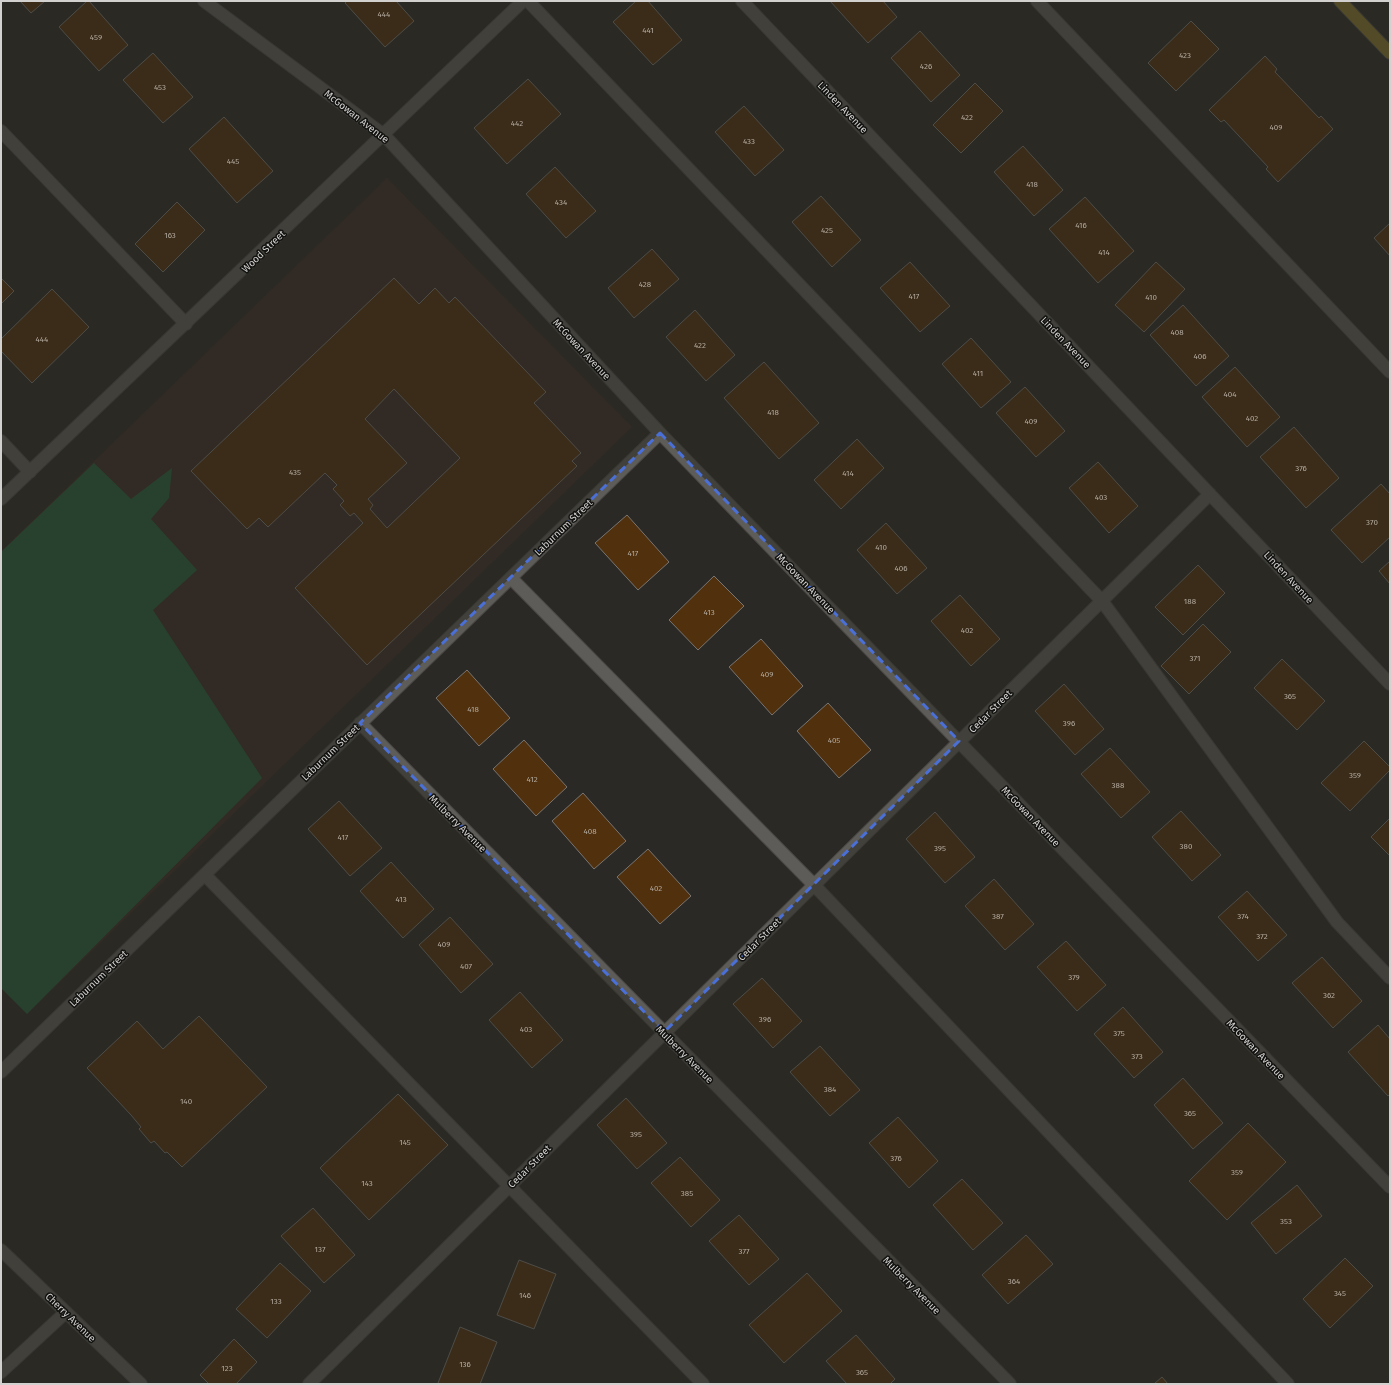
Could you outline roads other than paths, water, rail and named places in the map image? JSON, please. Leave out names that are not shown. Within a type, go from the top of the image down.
[{"type":"main road","points":[[1340,1],[1390,53]]},
{"type":"street","name":"McGowan Avenue","points":[[204,1],[384,135],[660,433],[1390,1187]]},
{"type":"street","name":"Wood Street","points":[[1,499],[523,1]]},
{"type":"street","points":[[528,1],[1102,600],[1337,922],[1390,978]]},
{"type":"street","name":"Linden Avenue","points":[[742,1],[1390,684]]},
{"type":"street","points":[[1037,1],[1390,372]]},
{"type":"street","points":[[1,131],[186,324]]},
{"type":"street","name":"Laburnum Street","points":[[1,1072],[660,433]]},
{"type":"street","points":[[1,441],[30,472]]},
{"type":"street","name":"Cedar Street","points":[[309,1384],[1210,494]]},
{"type":"street","points":[[511,578],[814,885],[1288,1384]]},
{"type":"street","name":"Mulberry Avenue","points":[[360,724],[1010,1384]]},
{"type":"street","points":[[205,875],[510,1185],[703,1384]]},
{"type":"street","name":"Cherry Avenue","points":[[2,1251],[141,1384]]},
{"type":"street","points":[[1,1372],[66,1312]]}]
